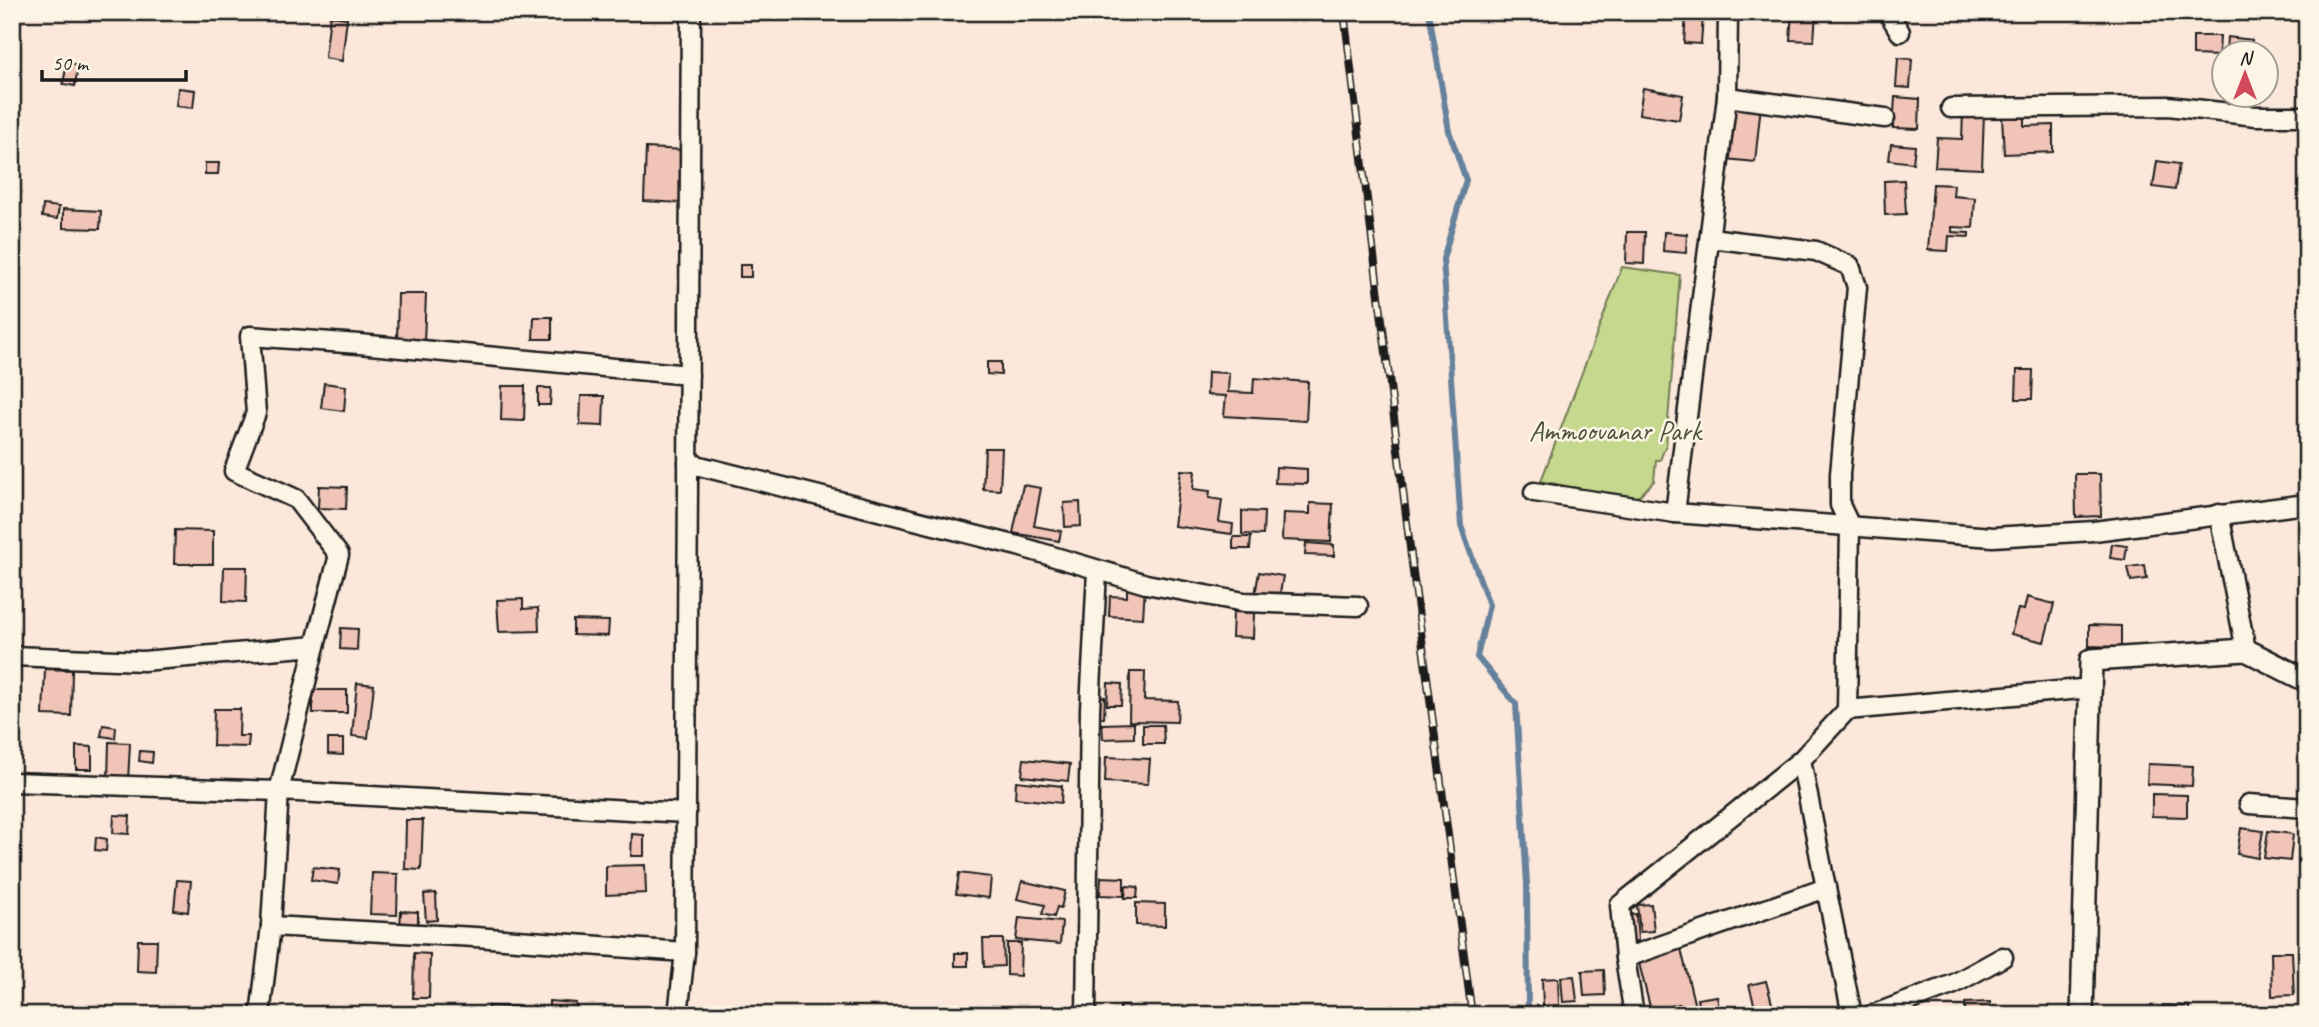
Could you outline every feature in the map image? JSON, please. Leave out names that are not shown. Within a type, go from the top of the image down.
[{"type":"street","points":[[678,1015],[685,952],[691,12]]},
{"type":"street","points":[[1675,513],[1727,97],[1728,12]]},
{"type":"street","points":[[1888,12],[1900,32]]},
{"type":"street","points":[[1727,97],[1885,118]]},
{"type":"street","points":[[1951,108],[2168,106],[2256,116],[2307,116]]},
{"type":"street","points":[[1634,1015],[1619,905],[1801,760],[1847,710],[1850,526],[1840,505],[1840,474],[1857,287],[1850,266],[1816,251],[1710,238]]},
{"type":"street","points":[[260,1015],[271,926],[279,791],[339,555],[296,499],[234,471],[256,413],[250,336],[689,375]]},
{"type":"street","points":[[688,463],[1018,546],[1146,584],[1244,602],[1357,606]]},
{"type":"street","points":[[1534,492],[1675,513],[1993,537],[2094,531],[2307,504]]},
{"type":"street","points":[[2219,514],[2246,650]]},
{"type":"street","points":[[1086,1015],[1090,709],[1097,570]]},
{"type":"street","points":[[12,656],[143,662],[315,646]]},
{"type":"street","points":[[2082,1015],[2091,660],[2246,650],[2307,681]]},
{"type":"street","points":[[1847,710],[2092,688]]},
{"type":"street","points":[[1801,760],[1852,1015]]},
{"type":"street","points":[[12,782],[279,791],[686,813]]},
{"type":"street","points":[[2249,804],[2307,808]]},
{"type":"street","points":[[1625,958],[1826,888]]},
{"type":"street","points":[[271,926],[685,952]]},
{"type":"street","points":[[1872,1015],[1954,984],[2003,957]]},
{"type":"green space","name":"Ammoovanar Park","points":[[1622,267],[1680,275],[1666,445],[1660,460],[1656,460],[1654,481],[1635,500],[1541,481]]},
{"type":"building","points":[[1792,12],[1816,12],[1814,41],[1790,40]]},
{"type":"building","points":[[1686,13],[1703,15],[1701,44],[1684,43]]},
{"type":"building","points":[[330,16],[347,18],[342,61],[325,58]]},
{"type":"building","points":[[2193,36],[2220,36],[2210,38],[2210,56],[2193,55]]},
{"type":"building","points":[[1898,58],[1912,59],[1910,88],[1896,87]]},
{"type":"building","points":[[67,63],[78,65],[75,86],[63,84]]},
{"type":"building","points":[[178,88],[195,90],[193,108],[176,106]]},
{"type":"building","points":[[1643,88],[1683,95],[1679,120],[1639,114]]},
{"type":"building","points":[[1895,97],[1920,99],[1919,129],[1893,128]]},
{"type":"building","points":[[1732,102],[1761,105],[1755,162],[1726,159]]},
{"type":"building","points":[[1963,112],[1984,113],[1982,169],[1935,167],[1937,138],[1962,139]]},
{"type":"building","points":[[2024,115],[2024,126],[2053,125],[2053,152],[2004,154],[2002,116]]},
{"type":"building","points":[[1891,144],[1915,146],[1913,163],[1889,160]]},
{"type":"building","points":[[646,148],[686,150],[683,203],[644,201]]},
{"type":"building","points":[[2157,161],[2179,164],[2175,190],[2153,187]]},
{"type":"building","points":[[205,163],[219,163],[218,174],[205,174]]},
{"type":"building","points":[[1904,180],[1906,214],[1885,215],[1884,181]]},
{"type":"building","points":[[1933,184],[1954,185],[1953,196],[1975,198],[1973,228],[1952,227],[1952,232],[1969,233],[1969,237],[1949,236],[1948,251],[1928,250]]},
{"type":"building","points":[[43,205],[59,207],[57,219],[42,217]]},
{"type":"building","points":[[63,209],[101,211],[100,229],[63,228]]},
{"type":"building","points":[[1627,232],[1645,232],[1644,264],[1626,263]]},
{"type":"building","points":[[1664,232],[1687,234],[1686,253],[1663,251]]},
{"type":"building","points":[[740,265],[751,265],[751,277],[740,277]]},
{"type":"building","points":[[398,294],[426,294],[424,343],[397,342]]},
{"type":"building","points":[[534,317],[552,317],[552,339],[533,339]]},
{"type":"building","points":[[987,362],[1001,362],[1001,375],[987,374]]},
{"type":"building","points":[[2017,370],[2033,370],[2032,399],[2016,399]]},
{"type":"building","points":[[1208,372],[1229,373],[1228,392],[1253,393],[1254,378],[1308,382],[1306,421],[1224,416],[1226,396],[1207,395]]},
{"type":"building","points":[[324,383],[346,386],[344,411],[321,408]]},
{"type":"building","points":[[502,386],[525,386],[524,421],[501,420]]},
{"type":"building","points":[[538,388],[551,388],[550,405],[538,405]]},
{"type":"building","points":[[581,396],[604,396],[603,426],[580,425]]},
{"type":"building","points":[[985,448],[1002,448],[1000,490],[983,489]]},
{"type":"building","points":[[1276,467],[1307,469],[1307,484],[1275,483]]},
{"type":"building","points":[[1181,470],[1195,471],[1193,489],[1210,491],[1209,498],[1222,500],[1219,522],[1233,524],[1232,534],[1174,526]]},
{"type":"building","points":[[2075,474],[2100,474],[2101,516],[2076,517]]},
{"type":"building","points":[[1023,485],[1041,488],[1034,526],[1061,531],[1059,541],[1013,533]]},
{"type":"building","points":[[319,486],[347,487],[346,509],[318,508]]},
{"type":"building","points":[[1080,502],[1081,526],[1065,527],[1064,503]]},
{"type":"building","points":[[1310,503],[1333,504],[1331,542],[1282,540],[1283,513],[1310,514]]},
{"type":"building","points":[[1242,511],[1264,512],[1263,535],[1242,534]]},
{"type":"building","points":[[175,530],[213,531],[213,564],[174,564]]},
{"type":"building","points":[[1233,537],[1251,537],[1250,549],[1233,549]]},
{"type":"building","points":[[1306,543],[1334,545],[1334,556],[1305,555]]},
{"type":"building","points":[[2112,544],[2127,546],[2125,560],[2110,558]]},
{"type":"building","points":[[2145,565],[2147,579],[2131,581],[2128,567]]},
{"type":"building","points":[[224,567],[247,567],[246,602],[223,601]]},
{"type":"building","points":[[1259,572],[1283,576],[1279,599],[1255,595]]},
{"type":"building","points":[[1127,587],[1145,587],[1143,618],[1109,616],[1110,596],[1127,597]]},
{"type":"building","points":[[2027,597],[2054,604],[2044,642],[2011,634],[2018,609],[2024,610]]},
{"type":"building","points":[[523,599],[523,609],[538,608],[539,631],[499,632],[497,600]]},
{"type":"building","points":[[1233,612],[1254,613],[1253,638],[1232,637]]},
{"type":"building","points":[[573,620],[609,621],[608,636],[573,635]]},
{"type":"building","points":[[2089,625],[2121,626],[2121,647],[2089,646]]},
{"type":"building","points":[[341,628],[358,629],[357,650],[340,649]]},
{"type":"building","points":[[45,669],[72,670],[71,716],[43,715]]},
{"type":"building","points":[[1130,672],[1145,672],[1144,700],[1178,701],[1177,722],[1129,721]]},
{"type":"building","points":[[357,683],[374,685],[368,738],[352,736]]},
{"type":"building","points":[[1108,683],[1122,684],[1121,705],[1107,705]]},
{"type":"building","points":[[313,690],[347,690],[347,713],[313,713]]},
{"type":"building","points":[[1091,696],[1105,697],[1104,718],[1090,717]]},
{"type":"building","points":[[214,709],[240,709],[239,736],[249,736],[248,747],[213,746]]},
{"type":"building","points":[[1134,723],[1134,738],[1103,739],[1102,724]]},
{"type":"building","points":[[103,725],[116,727],[115,738],[101,736]]},
{"type":"building","points":[[1143,725],[1163,725],[1164,744],[1143,744]]},
{"type":"building","points":[[328,739],[343,739],[343,755],[328,754]]},
{"type":"building","points":[[109,742],[130,743],[128,781],[108,780]]},
{"type":"building","points":[[76,746],[92,747],[92,769],[76,769]]},
{"type":"building","points":[[140,751],[153,752],[152,763],[139,761]]},
{"type":"building","points":[[1106,757],[1150,759],[1148,784],[1105,782]]},
{"type":"building","points":[[1024,759],[1070,764],[1068,781],[1022,776]]},
{"type":"building","points":[[2148,764],[2193,766],[2192,786],[2147,784]]},
{"type":"building","points":[[1016,781],[1062,786],[1061,803],[1015,798]]},
{"type":"building","points":[[2152,794],[2187,795],[2187,817],[2152,816]]},
{"type":"building","points":[[114,815],[130,816],[129,834],[113,833]]},
{"type":"building","points":[[406,820],[423,820],[421,870],[405,869]]},
{"type":"building","points":[[2241,828],[2263,831],[2258,858],[2237,854]]},
{"type":"building","points":[[2268,831],[2293,834],[2290,861],[2264,858]]},
{"type":"building","points":[[632,834],[644,835],[644,856],[631,856]]},
{"type":"building","points":[[96,837],[107,839],[106,851],[95,850]]},
{"type":"building","points":[[645,865],[646,893],[606,895],[606,866]]},
{"type":"building","points":[[313,867],[340,870],[338,884],[311,880]]},
{"type":"building","points":[[372,873],[398,874],[397,915],[370,914]]},
{"type":"building","points":[[959,873],[991,877],[989,898],[956,894]]},
{"type":"building","points":[[1101,877],[1124,878],[1124,896],[1100,895]]},
{"type":"building","points":[[177,880],[191,881],[188,912],[174,910]]},
{"type":"building","points":[[1022,881],[1065,891],[1061,908],[1057,907],[1054,917],[1042,914],[1045,905],[1017,899]]},
{"type":"building","points":[[1126,886],[1138,887],[1137,898],[1125,898]]},
{"type":"building","points":[[436,893],[437,920],[426,921],[424,894]]},
{"type":"building","points":[[1136,903],[1165,904],[1165,926],[1136,925]]},
{"type":"building","points":[[1651,904],[1654,931],[1640,932],[1637,905]]},
{"type":"building","points":[[401,911],[418,912],[418,928],[400,927]]},
{"type":"building","points":[[1636,914],[1638,941],[1625,942],[1622,915]]},
{"type":"building","points":[[1019,918],[1062,922],[1060,944],[1016,940]]},
{"type":"building","points":[[983,939],[1003,939],[1004,966],[984,967]]},
{"type":"building","points":[[138,940],[157,940],[156,972],[137,971]]},
{"type":"building","points":[[1007,943],[1021,943],[1020,976],[1007,975]]},
{"type":"building","points":[[1681,949],[1697,1015],[1681,1015],[1679,1004],[1651,1011],[1638,959]]},
{"type":"building","points":[[2271,952],[2292,952],[2294,995],[2272,996]]},
{"type":"building","points":[[414,953],[430,954],[429,998],[413,998]]},
{"type":"building","points":[[955,953],[968,953],[968,966],[955,966]]},
{"type":"building","points":[[1604,970],[1605,995],[1584,996],[1582,971]]},
{"type":"building","points":[[1574,976],[1577,1001],[1563,1002],[1561,977]]},
{"type":"building","points":[[1558,978],[1559,1005],[1543,1006],[1542,979]]},
{"type":"building","points":[[1766,981],[1775,1015],[1757,1015],[1749,985]]},
{"type":"building","points":[[1717,996],[1720,1015],[1700,1015],[1697,999]]},
{"type":"building","points":[[549,1001],[576,1003],[576,1015],[549,1015]]},
{"type":"building","points":[[1990,1002],[1990,1015],[1965,1015],[1965,1003]]},
{"type":"building","points":[[2163,1005],[2189,1006],[2189,1015],[2162,1015]]},
{"type":"building","points":[[488,1006],[516,1007],[516,1015],[488,1015]]},
{"type":"building","points":[[1120,1006],[1128,1006],[1128,1015],[1120,1015]]},
{"type":"waterway","points":[[1429,12],[1449,131],[1466,180],[1443,259],[1461,526],[1489,605],[1477,657],[1516,704],[1527,884],[1528,1015]]},
{"type":"railway","points":[[1344,12],[1413,572],[1472,1015]]}]
